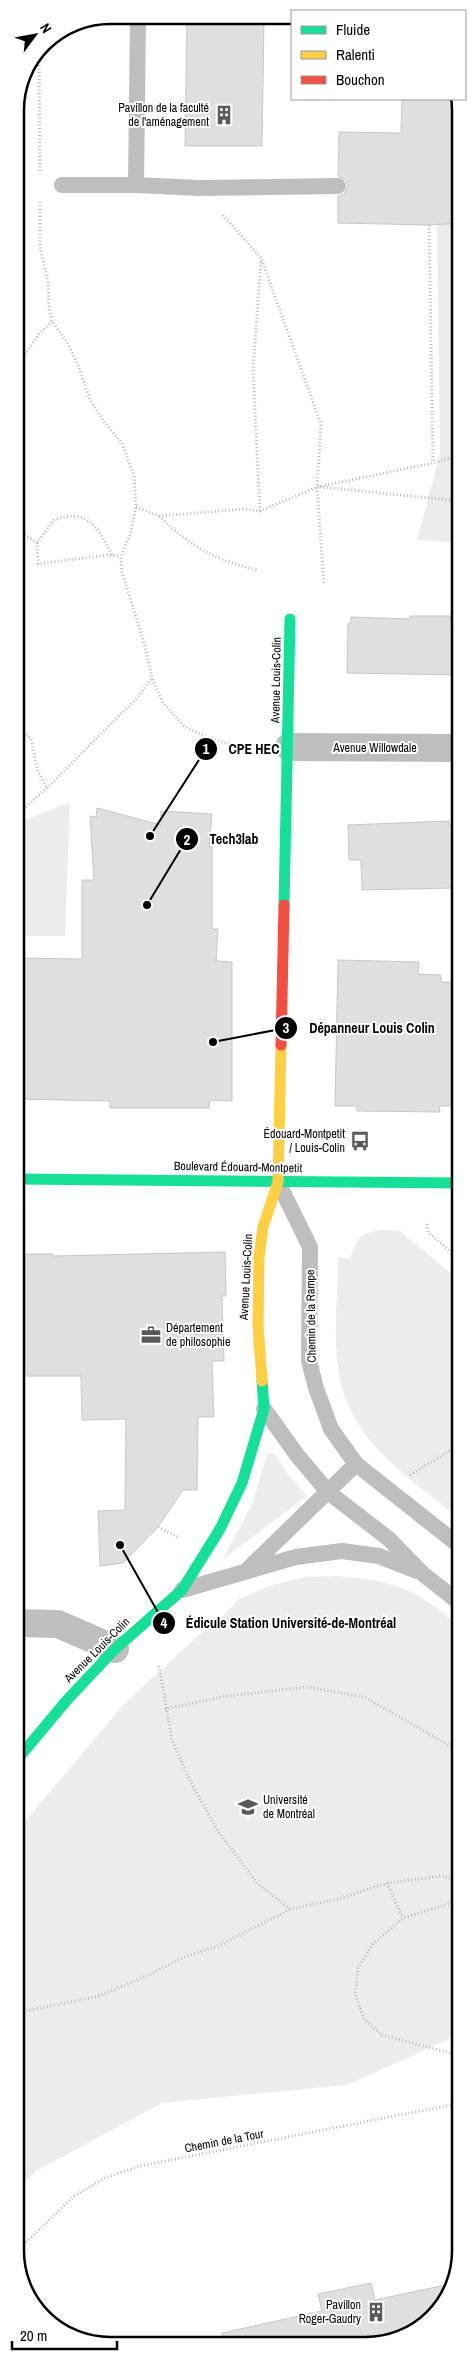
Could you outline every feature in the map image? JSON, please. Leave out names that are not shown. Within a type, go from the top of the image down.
[{"type":"street","name":"Avenue Louis-Colin","points":[[24,1751],[67,1700],[115,1649],[182,1590],[220,1529],[242,1483],[264,1409],[258,1326],[259,1257],[263,1227],[278,1182],[289,748],[290,619]]},
{"type":"street","name":"Avenue Willowdale","points":[[289,748],[452,748]]},
{"type":"street","name":"Boulevard Édouard-Montpetit","points":[[24,1179],[452,1183]]},
{"type":"street","points":[[24,1624],[58,1624],[115,1649]]},
{"type":"lane","points":[[136,185],[138,24]]},
{"type":"lane","points":[[62,185],[136,185],[199,188],[338,186]]},
{"type":"lane","name":"Chemin de la Rampe","points":[[278,1182],[310,1247],[309,1361],[330,1429],[356,1464],[452,1540]]},
{"type":"lane","points":[[264,1409],[297,1455],[328,1492],[389,1539],[424,1574],[452,1597]]},
{"type":"lane","points":[[246,1572],[356,1464]]},
{"type":"lane","points":[[182,1590],[296,1558],[342,1551],[379,1556],[424,1574]]},
{"type":"path","points":[[39,61],[40,174]]},
{"type":"path","points":[[199,188],[261,258],[321,424],[317,487],[324,585]]},
{"type":"path","points":[[40,193],[40,247],[48,282],[52,321],[67,342],[78,365],[90,400],[122,444],[130,461],[137,490],[136,507],[130,535],[121,556],[122,572],[145,646],[152,678],[163,703],[184,726],[211,738],[237,746],[252,745]]},
{"type":"path","points":[[429,225],[433,464]]},
{"type":"path","points":[[260,511],[253,371],[261,258]]},
{"type":"path","points":[[24,356],[39,334],[52,321]]},
{"type":"path","points":[[159,516],[244,509],[260,511],[317,487],[433,464],[452,458]]},
{"type":"path","points":[[317,487],[452,500]]},
{"type":"path","points":[[136,507],[159,516],[183,539],[228,564],[258,570]]},
{"type":"path","points":[[113,556],[93,524],[84,517],[75,515],[54,520],[37,543],[38,564],[121,556]]},
{"type":"path","points":[[24,534],[37,543]]},
{"type":"path","points":[[24,808],[47,788],[139,696],[152,678]]},
{"type":"path","points":[[24,731],[31,739],[38,772],[47,788]]},
{"type":"path","points":[[427,1224],[428,1232],[452,1254]]},
{"type":"path","points":[[392,1491],[416,1470],[452,1449]]},
{"type":"path","points":[[158,1527],[185,1541]]},
{"type":"path","points":[[159,1666],[172,1740],[190,1780],[220,1833],[258,1884],[291,1909]]},
{"type":"path","points":[[165,1708],[227,1696],[308,1687],[364,1697],[452,1747]]},
{"type":"path","points":[[24,2011],[99,1996],[184,1957],[218,1946],[291,1909],[338,1898],[388,1883],[442,1876],[452,1879]]},
{"type":"path","points":[[388,1883],[403,1918]]},
{"type":"path","points":[[452,1902],[403,1918],[373,1944],[358,1968],[355,1994],[364,2019],[382,2035],[452,2054]]},
{"type":"path","name":"Chemin de la Tour","points":[[24,2244],[74,2196],[105,2178],[140,2166],[452,2106]]},
{"type":"shaded area","points":[[437,223],[452,223],[452,542],[417,540],[440,454]]},
{"type":"shaded area","points":[[70,802],[65,936],[24,936],[24,820]]},
{"type":"shaded area","points":[[400,1231],[452,1274],[452,1512],[419,1487],[381,1452],[351,1412],[342,1387],[336,1347],[338,1257],[350,1259],[357,1241],[369,1232]]},
{"type":"shaded area","points":[[274,1453],[289,1476],[307,1496],[223,1559],[252,1504],[267,1454]]},
{"type":"shaded area","points":[[336,1576],[394,1585],[426,1600],[452,1620],[452,2038],[347,2085],[162,2103],[36,2171],[24,2183],[24,1823],[124,1704],[198,1636],[217,1622],[239,1599],[270,1586],[305,1577]]},
{"type":"building","points":[[187,24],[264,24],[262,146],[185,146]]},
{"type":"building","points":[[402,100],[452,100],[452,224],[429,225],[338,223],[338,196],[344,194],[348,186],[346,180],[338,176],[339,132],[401,133]]},
{"type":"building","points":[[410,616],[451,616],[452,675],[347,673],[348,623],[351,624],[351,617],[410,619]]},
{"type":"building","points":[[97,808],[161,825],[161,811],[212,814],[209,847],[212,847],[212,929],[218,929],[216,961],[232,962],[232,1101],[210,1100],[209,1108],[110,1108],[110,1101],[24,1099],[24,958],[82,959],[82,880],[94,880],[90,816],[96,817]]},
{"type":"building","points":[[449,821],[449,825],[452,825],[452,888],[362,890],[361,860],[349,860],[348,825]]},
{"type":"building","points":[[338,960],[419,962],[418,974],[441,975],[441,982],[452,982],[452,1106],[439,1106],[440,1112],[357,1111],[357,1106],[335,1106]]},
{"type":"building","points":[[225,1252],[226,1296],[222,1296],[224,1361],[212,1361],[214,1417],[198,1417],[197,1490],[183,1490],[158,1527],[123,1563],[100,1566],[98,1511],[125,1510],[126,1419],[82,1420],[81,1376],[24,1376],[24,1254],[53,1254],[53,1256]]},
{"type":"building","name":"Pavillon Roger-Gaudry","points":[[371,2283],[375,2300],[445,2285],[438,2299],[419,2320],[394,2333],[378,2337],[222,2337],[222,2333],[322,2311],[318,2294]]},
{"type":"traffic: fast","points":[[284,905],[290,619]]},
{"type":"traffic: fast","points":[[24,1179],[452,1183]]},
{"type":"traffic: fast","points":[[24,1751],[67,1700],[115,1649],[182,1590],[220,1529],[242,1483],[264,1409],[262,1381]]},
{"type":"traffic: slow","points":[[262,1381],[258,1326],[259,1257],[263,1227],[278,1182],[281,1045]]},
{"type":"traffic: jam","points":[[281,1045],[284,905]]},
{"type":"place","name":"Pavillon de la faculté de l'aménagement","points":[[224,115]]},
{"type":"place","name":"CPE HEC","points":[[150,836]]},
{"type":"place","name":"Tech3lab","points":[[147,905]]},
{"type":"place","name":"Dépanneur Louis Colin","points":[[213,1042]]},
{"type":"place","name":"Édouard-Montpetit / Louis-Colin","points":[[360,1141]]},
{"type":"place","name":"Département de philosophie","points":[[151,1335]]},
{"type":"place","name":"Édicule Station Université-de-Montréal","points":[[120,1545]]},
{"type":"place","name":"Université de Montréal","points":[[248,1807]]},
{"type":"place","name":"Pavillon Roger-Gaudry","points":[[376,2312]]}]
